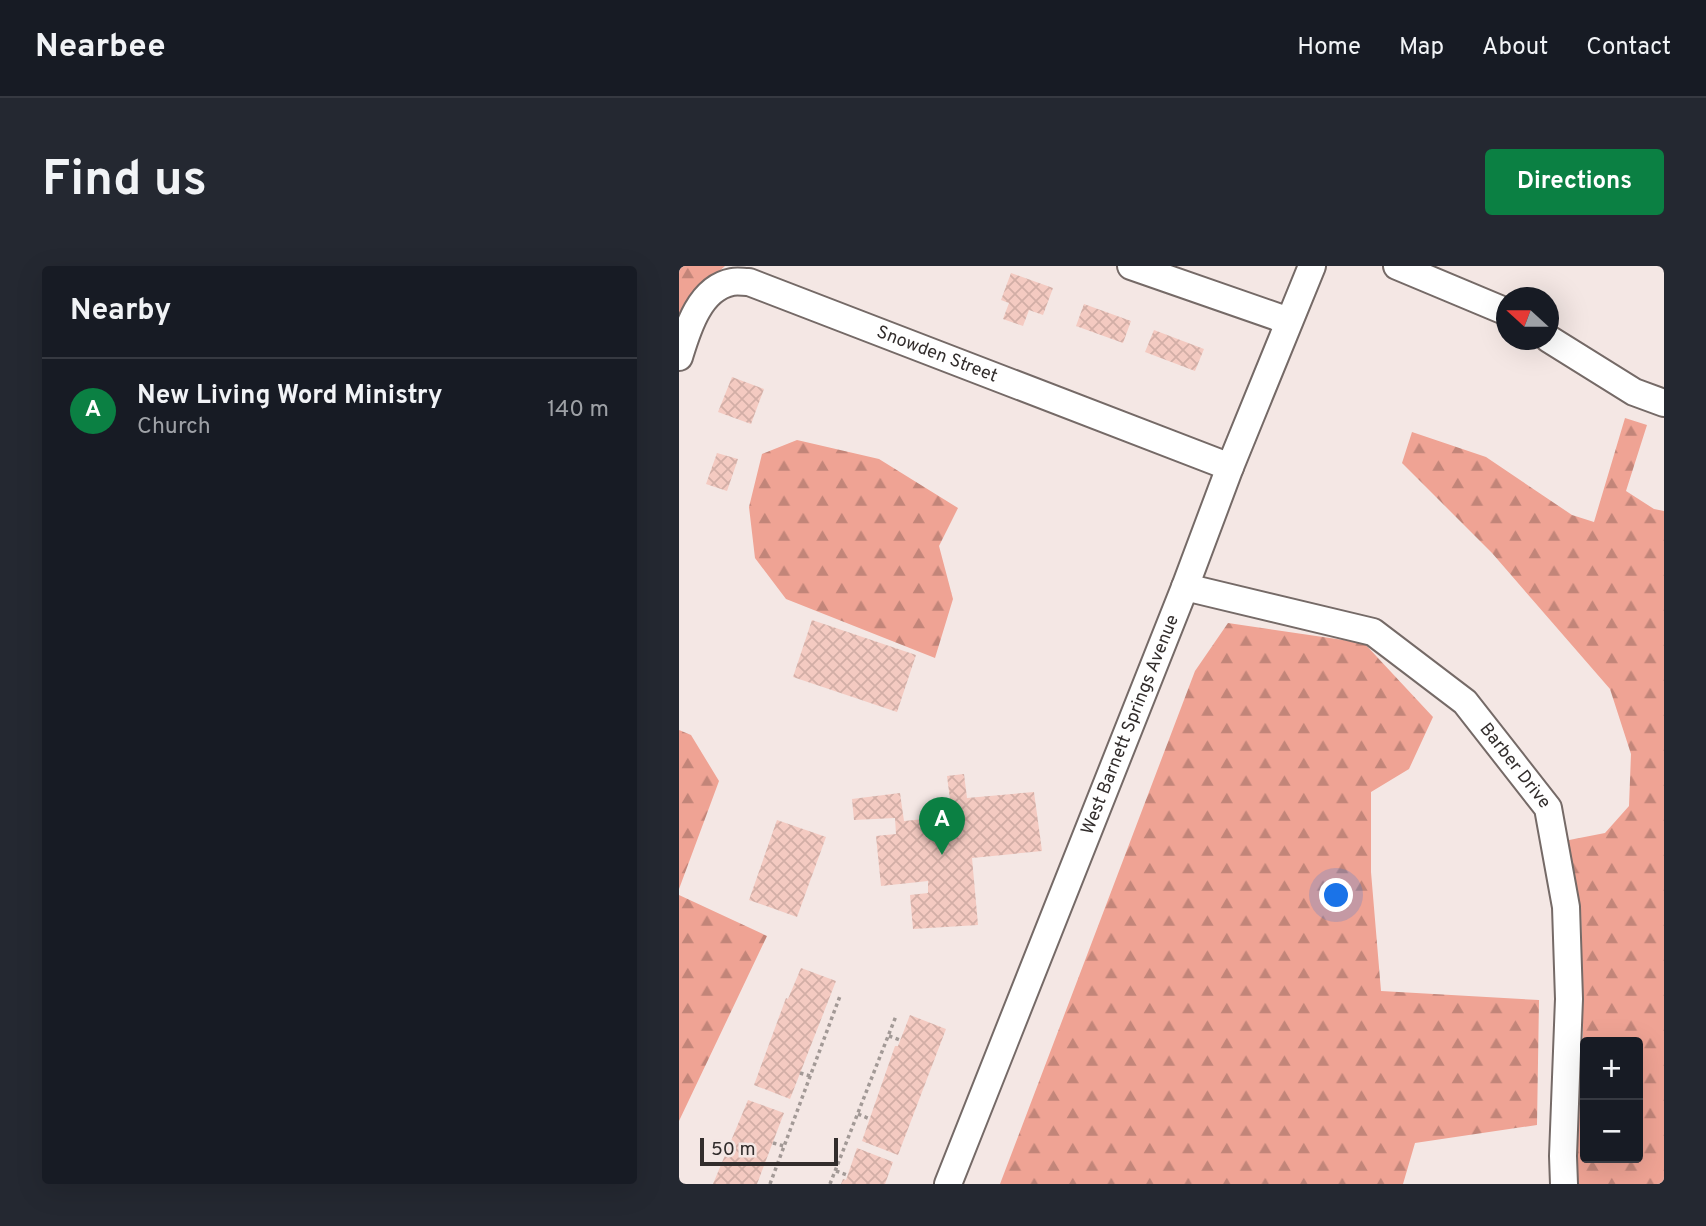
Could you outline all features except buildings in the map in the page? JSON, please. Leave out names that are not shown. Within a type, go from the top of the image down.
[{"type":"street","points":[[1131,266],[1289,321]]},
{"type":"street","name":"West Barnett Springs Avenue","points":[[948,1184],[1230,467],[1312,266]]},
{"type":"street","points":[[1397,266],[1496,307]]},
{"type":"street","name":"Snowden Street","points":[[679,357],[690,322],[711,293],[730,282],[748,282],[1230,467]]},
{"type":"street","points":[[1559,345],[1634,392],[1664,404]]},
{"type":"street","name":"Barber Drive","points":[[1185,587],[1373,632],[1465,702],[1548,808],[1566,906],[1569,999],[1564,1184]]},
{"type":"path","points":[[770,1184],[841,996]]},
{"type":"path","points":[[825,1011],[834,1014]]},
{"type":"path","points":[[830,1184],[896,1016]]},
{"type":"path","points":[[888,1036],[900,1041]]},
{"type":"path","points":[[800,1073],[810,1076]]},
{"type":"path","points":[[858,1114],[870,1119]]},
{"type":"path","points":[[772,1143],[784,1146]]},
{"type":"path","points":[[835,1171],[847,1175]]},
{"type":"green space","points":[[679,266],[725,266],[694,295],[679,322]]},
{"type":"green space","points":[[1625,418],[1647,425],[1626,491],[1654,509],[1664,511],[1664,1184],[1576,1184],[1580,1098],[1580,1163],[1643,1163],[1643,1037],[1583,1037],[1581,911],[1564,841],[1605,833],[1629,806],[1631,754],[1610,689],[1492,553],[1402,463],[1412,432],[1486,457],[1572,515],[1594,522]]},
{"type":"green space","points":[[797,440],[879,459],[958,508],[939,546],[953,599],[935,658],[786,599],[755,558],[749,507],[762,454]]},
{"type":"green space","points":[[1228,623],[1364,643],[1433,717],[1409,769],[1371,792],[1371,872],[1381,991],[1539,1000],[1537,1125],[1415,1143],[1403,1184],[1000,1184],[1195,671]]},
{"type":"green space","points":[[679,730],[691,735],[719,781],[679,889]]},
{"type":"green space","points":[[679,895],[767,936],[679,1121]]},
{"type":"place","name":"New Living Word Ministry","points":[[942,855]]}]
